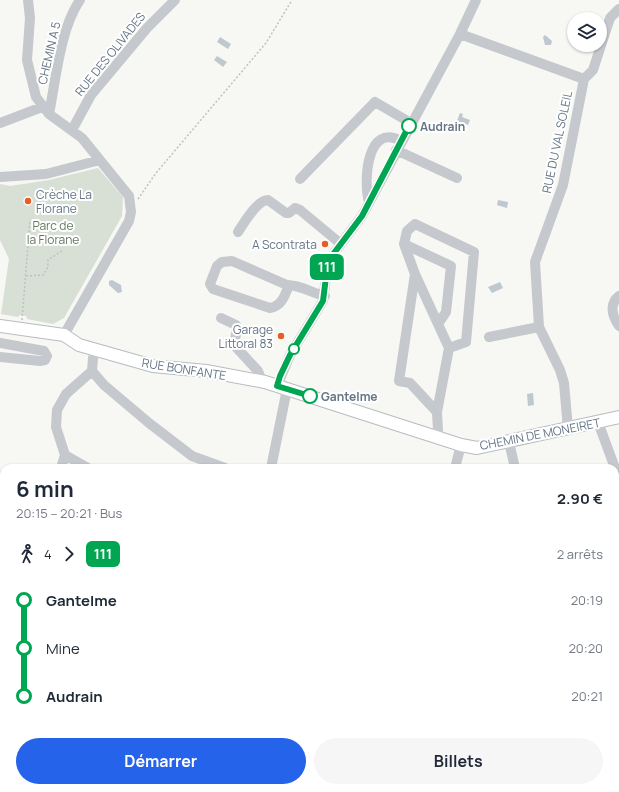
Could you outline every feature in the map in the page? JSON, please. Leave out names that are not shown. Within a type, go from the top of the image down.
[{"type":"main road","name":"RUE BONFANTE","points":[[0,326],[64,335],[79,345],[153,366],[185,368],[262,381],[282,387]]},
{"type":"main road","name":"CHEMIN DE MONEIRET","points":[[282,387],[461,445],[477,448],[619,417]]},
{"type":"street","points":[[28,0],[30,18],[27,60],[36,97],[45,110],[82,138],[129,196],[131,203],[129,221],[64,335]]},
{"type":"street","name":"CHEMIN A 5","points":[[45,110],[72,12],[80,0]]},
{"type":"street","name":"RUE DES OLIVADES","points":[[72,130],[91,95],[147,28],[175,0]]},
{"type":"street","points":[[272,464],[282,387],[280,376],[290,355],[325,296],[328,261],[356,224],[369,202],[460,34],[476,0]]},
{"type":"street","points":[[584,79],[593,70],[610,18],[619,9]]},
{"type":"street","name":"RUE DU VAL SOLEIL","points":[[460,34],[584,79],[563,185],[535,262],[539,327],[560,370],[564,383],[568,429]]},
{"type":"street","points":[[300,179],[375,102],[411,123]]},
{"type":"street","points":[[0,123],[45,110]]},
{"type":"street","points":[[369,202],[368,158],[376,146],[386,136],[391,136],[401,141]]},
{"type":"street","points":[[396,150],[457,178]]},
{"type":"street","points":[[0,177],[46,174],[100,160]]},
{"type":"street","points":[[238,232],[251,212],[261,202],[268,200],[286,213],[289,213],[295,208],[300,210],[341,244]]},
{"type":"street","points":[[437,437],[437,412],[449,348],[415,274],[404,244],[407,231],[416,224],[474,252],[466,342],[449,348]]},
{"type":"street","points":[[404,244],[451,266],[446,312],[438,324]]},
{"type":"street","points":[[289,285],[282,301],[276,307],[270,308],[213,289],[210,284],[217,266],[222,262],[232,262],[289,285],[296,285],[325,296]]},
{"type":"street","points":[[415,274],[399,381],[410,383],[437,412]]},
{"type":"street","points":[[619,296],[612,306],[612,312],[619,326]]},
{"type":"street","points":[[221,318],[236,326],[237,331],[234,344],[258,371],[262,381]]},
{"type":"street","points":[[489,337],[539,327]]},
{"type":"street","points":[[0,343],[44,351],[46,356],[45,360],[40,361],[0,357]]},
{"type":"street","points":[[62,464],[65,455],[56,427],[57,410],[66,394],[92,371],[93,358],[96,350]]},
{"type":"street","points":[[92,371],[104,385],[148,423],[192,456],[214,464]]},
{"type":"street","points":[[598,422],[614,464]]},
{"type":"street","points":[[509,442],[514,464]]},
{"type":"street","points":[[456,464],[461,445]]},
{"type":"street","points":[[65,455],[81,464]]},
{"type":"path","points":[[131,203],[138,199],[156,173],[266,43],[292,0]]},
{"type":"path","points":[[20,329],[23,315],[30,220]]},
{"type":"path","points":[[26,276],[43,275],[48,267],[48,260],[63,250]]},
{"type":"green space","name":"Parc de la Florane","points":[[98,168],[123,197],[122,216],[64,318],[53,324],[27,319],[26,316],[20,315],[18,317],[1,314],[9,259],[0,240],[0,184],[10,186],[49,180]]},
{"type":"shaded area","points":[[545,35],[552,41],[551,45],[545,45],[543,37]]},
{"type":"shaded area","points":[[220,37],[231,44],[228,49],[217,42]]},
{"type":"shaded area","points":[[217,56],[227,62],[223,67],[214,60]]},
{"type":"shaded area","points":[[460,113],[463,114],[462,117],[470,120],[468,125],[457,121]]},
{"type":"shaded area","points":[[498,200],[508,202],[507,208],[497,205]]},
{"type":"shaded area","points":[[112,280],[121,285],[122,292],[118,293],[109,285],[109,281]]},
{"type":"shaded area","points":[[500,282],[503,288],[492,293],[488,287]]},
{"type":"shaded area","points":[[533,393],[534,405],[528,406],[527,394]]},
{"type":"bus line","name":"111","points":[[310,396],[277,386],[280,376],[290,355],[323,301],[325,296],[328,261],[331,255],[362,216],[409,126]]},
{"type":"place","name":"Audrain","points":[[409,126]]},
{"type":"place","name":"Crèche La Florane","points":[[28,201]]},
{"type":"place","name":"A Scontrata","points":[[325,244]]},
{"type":"place","name":"Garage Littoral 83","points":[[281,336]]},
{"type":"place","name":"Gantelme","points":[[310,396]]}]
